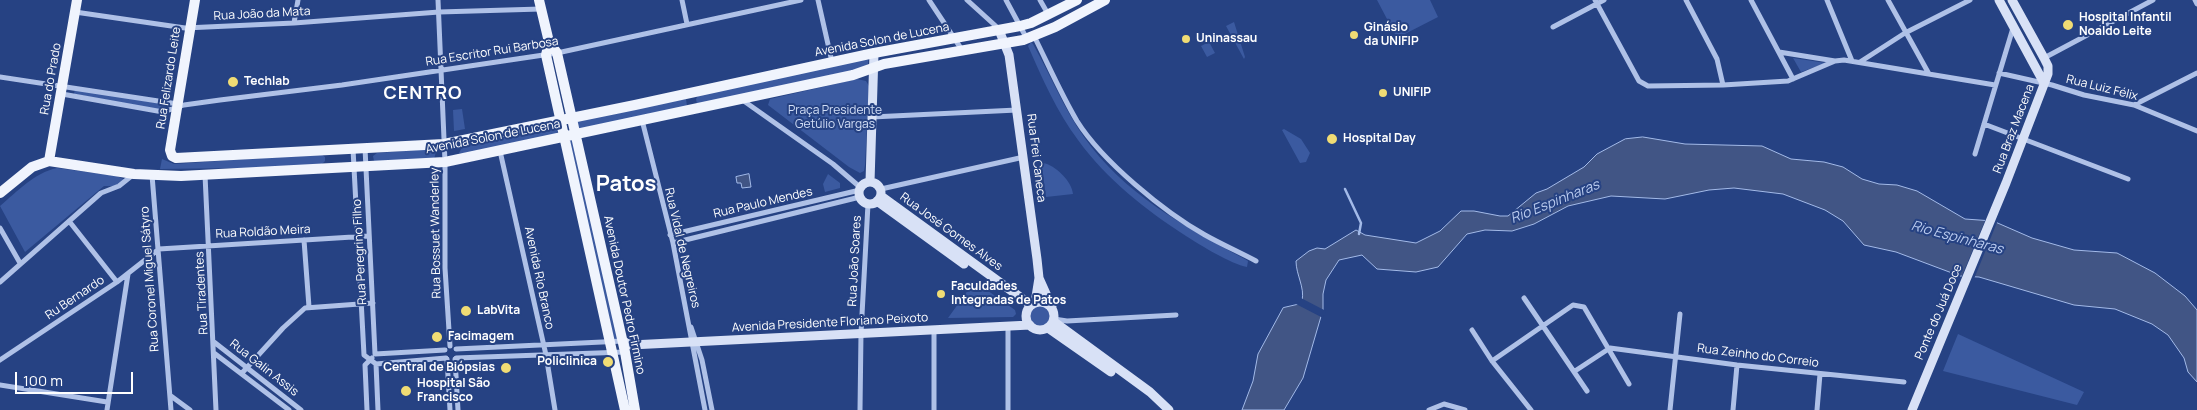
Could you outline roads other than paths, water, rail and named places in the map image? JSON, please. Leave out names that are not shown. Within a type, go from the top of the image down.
[{"type":"main road","name":"Rua do Prado","points":[[50,161],[77,0]]},
{"type":"main road","name":"Rua Felizardo Leite","points":[[176,158],[172,156],[170,150],[179,106],[195,0]]},
{"type":"main road","name":"Avenida Solon de Lucena","points":[[176,158],[444,144],[874,53],[1020,26],[1048,15],[1077,0]]},
{"type":"main road","name":"Avenida Solon de Lucena","points":[[50,161],[152,175],[445,162],[857,74],[884,64],[1026,38],[1055,27],[1106,0]]},
{"type":"main road","points":[[1999,0],[2044,83]]},
{"type":"main road","points":[[2012,0],[2044,58]]},
{"type":"main road","name":"Avenida Doutor Pedro Firmino","points":[[540,4],[566,119],[565,136],[614,352],[625,410]]},
{"type":"main road","name":"Rua Frei Caneca","points":[[999,30],[1005,43],[1018,110],[1039,278],[1052,308]]},
{"type":"main road","points":[[870,182],[874,53]]},
{"type":"main road","name":"Rua Braz Macena","points":[[2006,183],[2048,74],[2048,66],[2044,58]]},
{"type":"main road","name":"Avenida Doutor Pedro Firmino","points":[[566,119],[576,134],[627,346],[636,410]]},
{"type":"main road","points":[[322,150],[328,160],[322,168]]},
{"type":"main road","points":[[0,193],[32,167],[50,161]]},
{"type":"main road","points":[[870,182],[878,184],[877,197],[860,192],[864,184],[870,182]]},
{"type":"main road","name":"Ponte do Juá Doce","points":[[1912,410],[2006,183]]},
{"type":"main road","name":"Rua José Gomes Alves","points":[[877,197],[1031,306]]},
{"type":"main road","name":"Rua Frei Caneca","points":[[1031,306],[1039,278]]},
{"type":"main road","points":[[1052,323],[1038,330],[1030,325],[1026,319],[1031,306],[1043,302],[1052,308],[1052,323],[1065,338],[1146,397],[1166,407]]},
{"type":"main road","name":"Avenida Presidente Floriano Peixoto","points":[[627,346],[693,341],[802,338],[861,333],[1030,325]]},
{"type":"street","points":[[294,23],[298,0]]},
{"type":"street","name":"Rua Bossuet Wanderley","points":[[438,0],[445,162],[447,358]]},
{"type":"street","points":[[682,0],[687,24]]},
{"type":"street","name":"Rua Escritor Rui Barbosa","points":[[63,90],[162,112],[179,106],[552,54],[801,0]]},
{"type":"street","points":[[818,0],[832,62]]},
{"type":"street","points":[[929,0],[962,50]]},
{"type":"street","points":[[967,0],[999,30]]},
{"type":"street","points":[[1006,0],[1026,38],[1077,121],[1110,160],[1187,224],[1256,260]]},
{"type":"street","points":[[1040,0],[1048,15]]},
{"type":"street","points":[[1553,27],[1596,2],[1604,0]]},
{"type":"street","points":[[1686,0],[1717,59],[1723,85]]},
{"type":"street","points":[[1751,0],[1793,80]]},
{"type":"street","points":[[1827,0],[1852,61]]},
{"type":"street","points":[[1888,0],[1929,74]]},
{"type":"street","points":[[1859,62],[1905,33],[1970,0]]},
{"type":"street","points":[[2044,58],[2153,0]]},
{"type":"street","points":[[2195,0],[2197,4]]},
{"type":"street","points":[[1596,2],[1639,81],[1652,87],[1723,85],[1793,80],[1835,61]]},
{"type":"street","name":"Rua João da Mata","points":[[75,12],[190,28],[294,23],[540,4]]},
{"type":"street","points":[[1976,154],[2013,28]]},
{"type":"street","points":[[1779,52],[1835,61],[1859,62],[1995,85]]},
{"type":"street","name":"Rua Luiz Félix","points":[[1999,73],[2044,83],[2084,96],[2134,105],[2197,131]]},
{"type":"street","points":[[2134,105],[2197,73]]},
{"type":"street","points":[[0,77],[63,90]]},
{"type":"street","name":"Rua Escritor Rui Barbosa","points":[[63,90],[179,106]]},
{"type":"street","points":[[740,99],[845,173],[860,192]]},
{"type":"street","points":[[872,117],[1018,110]]},
{"type":"street","name":"Rua Vidal de Negreiros","points":[[642,120],[673,243],[688,322],[712,410]]},
{"type":"street","points":[[1984,124],[2128,180]]},
{"type":"street","name":"Rua Peregrino Filho","points":[[364,148],[375,354]]},
{"type":"street","name":"Rua Peregrino Filho","points":[[353,149],[364,355],[370,360]]},
{"type":"street","name":"Avenida Rio Branco","points":[[500,151],[546,355],[555,410]]},
{"type":"street","points":[[877,197],[1024,157]]},
{"type":"street","points":[[0,282],[101,193],[118,186],[134,174]]},
{"type":"street","name":"Rua Tiradentes","points":[[205,174],[210,246],[216,410]]},
{"type":"street","name":"Rua Coronel Miguel Sátyro","points":[[152,175],[171,410]]},
{"type":"street","name":"Rua Paulo Mendes","points":[[670,235],[860,192]]},
{"type":"street","name":"Rua Paulo Mendes","points":[[673,243],[860,192]]},
{"type":"street","name":"Rua João Soares","points":[[860,410],[861,333],[877,197]]},
{"type":"street","points":[[69,221],[117,282]]},
{"type":"street","points":[[0,228],[20,263]]},
{"type":"street","name":"Rua Roldão Meira","points":[[159,249],[369,236]]},
{"type":"street","points":[[304,240],[308,307]]},
{"type":"street","name":"Ru Bernardo","points":[[0,360],[117,282],[159,249]]},
{"type":"street","points":[[107,410],[128,273]]},
{"type":"street","points":[[1524,298],[1588,392]]},
{"type":"street","points":[[242,373],[302,309],[373,303]]},
{"type":"street","points":[[1492,361],[1573,305],[1581,305],[1584,306],[1610,348],[1629,384]]},
{"type":"street","points":[[1670,410],[1680,314]]},
{"type":"street","points":[[1052,323],[1176,315]]},
{"type":"street","points":[[1008,327],[1008,410]]},
{"type":"street","points":[[934,330],[934,410]]},
{"type":"street","points":[[1472,330],[1492,361],[1531,410]]},
{"type":"street","name":"Avenida Presidente Floriano Peixoto","points":[[456,349],[611,341],[627,346]]},
{"type":"street","name":"Rua Vidal de Negreiros","points":[[693,341],[704,410]]},
{"type":"street","name":"Rua Galin Assis","points":[[214,342],[301,410]]},
{"type":"street","name":"Avenida Presidente Floriano Peixoto","points":[[447,358],[614,352],[627,346]]},
{"type":"street","points":[[368,410],[365,365],[375,354],[448,348],[456,349],[458,352],[455,358],[458,410]]},
{"type":"street","points":[[1575,371],[1610,348]]},
{"type":"street","name":"Rua Zeinho do Correio","points":[[1610,348],[1737,365],[1904,382]]},
{"type":"street","name":"Rua Galin Assis","points":[[214,352],[289,410]]},
{"type":"street","points":[[370,360],[376,364],[447,358],[450,410]]},
{"type":"street","points":[[376,364],[378,410]]},
{"type":"street","points":[[1733,410],[1737,365]]},
{"type":"street","points":[[1817,410],[1820,374]]},
{"type":"street","points":[[0,385],[107,402]]},
{"type":"street","points":[[171,396],[190,410]]},
{"type":"street","points":[[1430,409],[1444,404],[1465,410]]},
{"type":"water","name":"Rio Espinharas","points":[[1643,137],[1685,144],[1762,146],[1791,159],[1824,162],[1843,167],[1862,179],[1879,184],[1897,185],[1917,191],[1965,219],[1993,221],[2032,238],[2074,250],[2117,253],[2155,273],[2185,296],[2197,310],[2197,382],[2188,372],[2184,358],[2168,335],[2152,324],[2115,309],[2074,305],[1979,277],[1960,276],[1896,252],[1864,245],[1843,221],[1825,210],[1783,194],[1734,188],[1709,190],[1665,199],[1611,196],[1568,206],[1534,224],[1512,231],[1485,230],[1467,234],[1438,267],[1416,272],[1377,269],[1362,255],[1339,260],[1326,280],[1323,294],[1323,312],[1302,301],[1303,296],[1296,261],[1309,251],[1317,248],[1325,249],[1356,230],[1365,235],[1416,243],[1440,231],[1461,211],[1508,216],[1536,193],[1547,189],[1584,167],[1597,154],[1625,139]]},
{"type":"water","points":[[749,174],[751,187],[742,188],[741,183],[737,183],[736,177]]},
{"type":"water","points":[[1300,304],[1322,313],[1303,378],[1284,410],[1242,410],[1253,381],[1258,354],[1283,308]]},
{"type":"waterway","points":[[1345,189],[1361,223],[1359,234]]},
{"type":"place","name":"Hospital Infantil Noaldo Leite","points":[[2068,25]]},
{"type":"place","name":"Ginásio da UNIFIP","points":[[1354,35]]},
{"type":"place","name":"Uninassau","points":[[1186,39]]},
{"type":"place","name":"Techlab","points":[[233,82]]},
{"type":"place","name":"UNIFIP","points":[[1383,93]]},
{"type":"place","name":"Hospital Day","points":[[1332,139]]},
{"type":"place","name":"Faculdades Integradas de Patos","points":[[941,294]]},
{"type":"place","name":"LabVita","points":[[466,311]]},
{"type":"place","name":"Facimagem","points":[[437,337]]},
{"type":"place","name":"Policlinica","points":[[608,362]]},
{"type":"place","name":"Central de Biópsias","points":[[506,368]]},
{"type":"place","name":"Hospital São Francisco","points":[[406,391]]},
{"type":"district","name":"CENTRO","points":[[423,94]]},
{"type":"district","name":"Patos","points":[[626,185]]},
{"type":"park label","name":"Praça Presidente Getúlio Vargas","points":[[835,118]]}]
